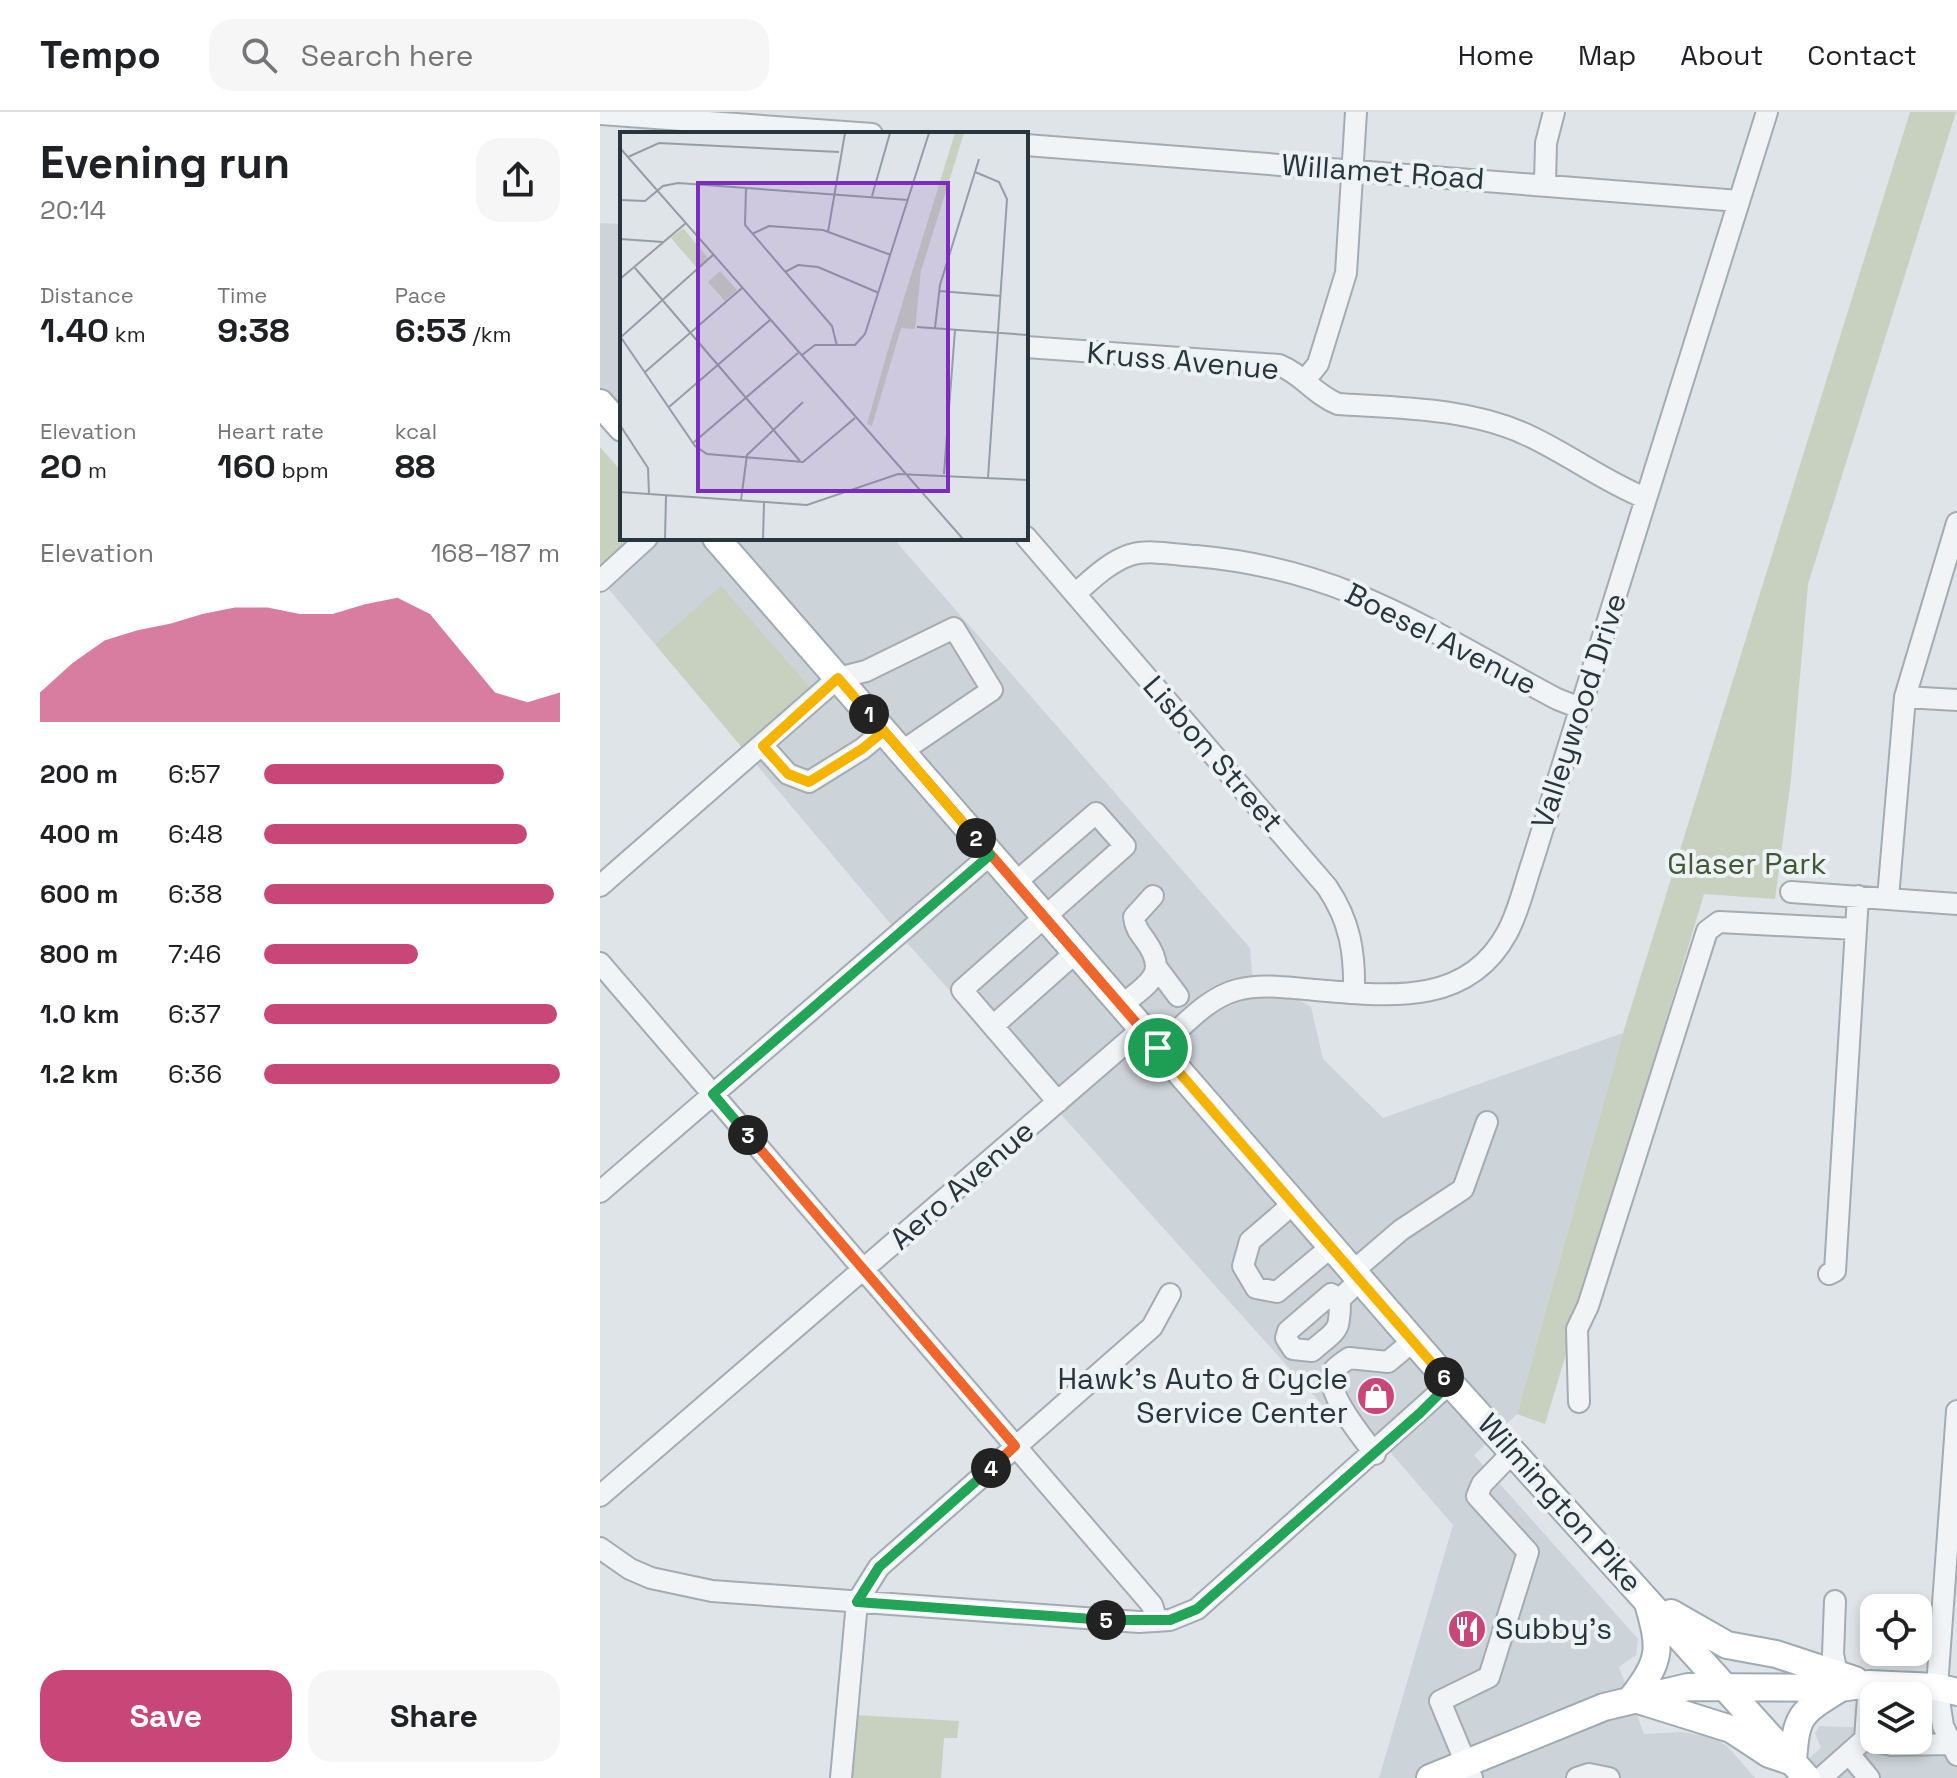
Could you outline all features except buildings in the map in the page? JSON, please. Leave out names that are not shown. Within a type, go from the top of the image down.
[{"type":"main road","points":[[600,403],[620,426]]},
{"type":"main road","name":"Wilmington Pike","points":[[718,540],[1413,1341],[1800,1770]]},
{"type":"main road","points":[[1647,1600],[1727,1645],[1776,1654],[1839,1681]]},
{"type":"main road","points":[[1632,1698],[1650,1675],[1660,1645],[1647,1600]]},
{"type":"main road","points":[[1632,1698],[1731,1729],[1800,1770],[1800,1716],[1839,1681]]},
{"type":"main road","points":[[1430,1778],[1470,1772],[1575,1717],[1632,1698],[1688,1687],[1839,1681],[1860,1683]]},
{"type":"street","points":[[1306,379],[1318,364],[1331,315],[1342,292],[1356,112]]},
{"type":"street","points":[[1545,183],[1546,143],[1554,112]]},
{"type":"street","name":"Valleywood Drive","points":[[1150,1038],[1235,990],[1272,986],[1404,996],[1451,986],[1484,964],[1500,945],[1517,909],[1767,112]]},
{"type":"street","points":[[600,114],[836,132]]},
{"type":"street","name":"Willamet Road","points":[[1028,145],[1545,183],[1739,201]]},
{"type":"street","name":"Kruss Avenue","points":[[1028,347],[1279,365],[1306,379],[1327,400],[1338,404],[1420,410],[1494,423],[1526,434],[1619,487],[1645,498]]},
{"type":"street","points":[[1888,898],[1905,697],[1957,523]]},
{"type":"street","name":"Lisbon Street","points":[[1028,539],[1327,887],[1348,924],[1352,940],[1354,993]]},
{"type":"street","points":[[600,581],[645,540]]},
{"type":"street","name":"Boesel Avenue","points":[[1075,594],[1117,560],[1146,552],[1254,563],[1304,575],[1383,603],[1557,699],[1580,708]]},
{"type":"street","points":[[600,886],[838,678],[866,671],[954,628],[992,690],[901,752]]},
{"type":"street","points":[[1905,697],[1957,700]]},
{"type":"street","points":[[763,746],[788,774],[809,782],[862,749],[884,731]]},
{"type":"street","points":[[1015,883],[1096,813],[1125,846],[1043,915],[962,990],[1058,1102]]},
{"type":"street","points":[[600,1192],[990,855]]},
{"type":"street","points":[[1791,892],[1957,904]]},
{"type":"street","points":[[1121,1006],[1153,979],[1157,968],[1157,957],[1135,926],[1134,917],[1153,896]]},
{"type":"street","points":[[1829,1274],[1835,1271],[1858,896]]},
{"type":"street","points":[[1579,1402],[1577,1329],[1588,1306],[1707,931],[1719,922],[1856,929]]},
{"type":"street","points":[[993,1026],[1075,953]]},
{"type":"street","points":[[600,963],[1152,1605],[1157,1621]]},
{"type":"street","points":[[1157,968],[1178,996]]},
{"type":"street","name":"Aero Avenue","points":[[600,1496],[1058,1102],[1150,1038]]},
{"type":"street","points":[[1332,1299],[1342,1322],[1312,1351],[1293,1349],[1286,1338],[1288,1331],[1332,1299],[1401,1230],[1463,1189],[1487,1122]]},
{"type":"street","points":[[1293,1204],[1250,1241],[1243,1266],[1256,1288],[1277,1292],[1331,1247]]},
{"type":"street","points":[[841,1778],[857,1602],[879,1567],[1152,1327],[1170,1294]]},
{"type":"street","points":[[1375,1454],[1353,1424],[1331,1381],[1334,1370],[1349,1358],[1362,1356],[1374,1363],[1388,1362],[1413,1341]]},
{"type":"street","points":[[600,1548],[630,1569],[681,1586],[857,1602],[1157,1621],[1185,1616],[1197,1609],[1375,1454],[1450,1383]]},
{"type":"street","points":[[1932,1748],[1954,1750],[1943,1726],[1957,1411]]},
{"type":"street","points":[[1470,1772],[1440,1701],[1489,1677],[1528,1552],[1477,1496],[1482,1484],[1513,1452]]},
{"type":"street","points":[[1835,1601],[1833,1654],[1839,1681]]},
{"type":"street","points":[[1821,1778],[1860,1744]]},
{"type":"street","points":[[1850,1755],[1869,1778]]},
{"type":"street","points":[[1577,1778],[1589,1774],[1609,1778]]},
{"type":"shaded area","points":[[600,223],[620,224],[620,427],[600,404]]},
{"type":"shaded area","points":[[645,540],[895,540],[1250,948],[1252,974],[1311,1007],[1323,1059],[1383,1118],[1623,1033],[1517,1414],[1474,1455],[1638,1639],[1636,1655],[1619,1667],[1644,1734],[1683,1732],[1714,1738],[1728,1747],[1755,1778],[1379,1778],[1453,1525],[1385,1446],[1370,1458],[899,934],[601,580]]},
{"type":"shaded area","points":[[1819,1726],[1860,1727],[1860,1754],[1932,1754],[1932,1732],[1957,1733],[1957,1778],[1786,1778],[1821,1748],[1815,1733]]},
{"type":"green space","name":"Glaser Park","points":[[1910,112],[1956,112],[1808,584],[1791,779],[1775,899],[1704,894],[1545,1424],[1517,1414],[1623,1033]]},
{"type":"green space","points":[[600,447],[620,470],[620,540],[632,540],[600,571]]},
{"type":"green space","points":[[721,586],[814,692],[746,752],[655,644]]},
{"type":"green space","points":[[854,1715],[959,1721],[957,1738],[944,1738],[941,1778],[850,1778]]},
{"type":"place","name":"Hawk's Auto & Cycle Service Center","points":[[1376,1396]]},
{"type":"place","name":"Subby's","points":[[1467,1629]]},
{"type":"route","points":[[1158,1048],[946,803],[901,752],[884,731],[838,678],[763,746],[788,774],[802,782],[809,782],[841,759],[862,749],[884,731],[946,803],[990,855],[713,1094],[1015,1446],[879,1567],[866,1583],[857,1602],[1139,1622],[1185,1616],[1197,1609],[1385,1446],[1450,1383],[1158,1048]]}]
